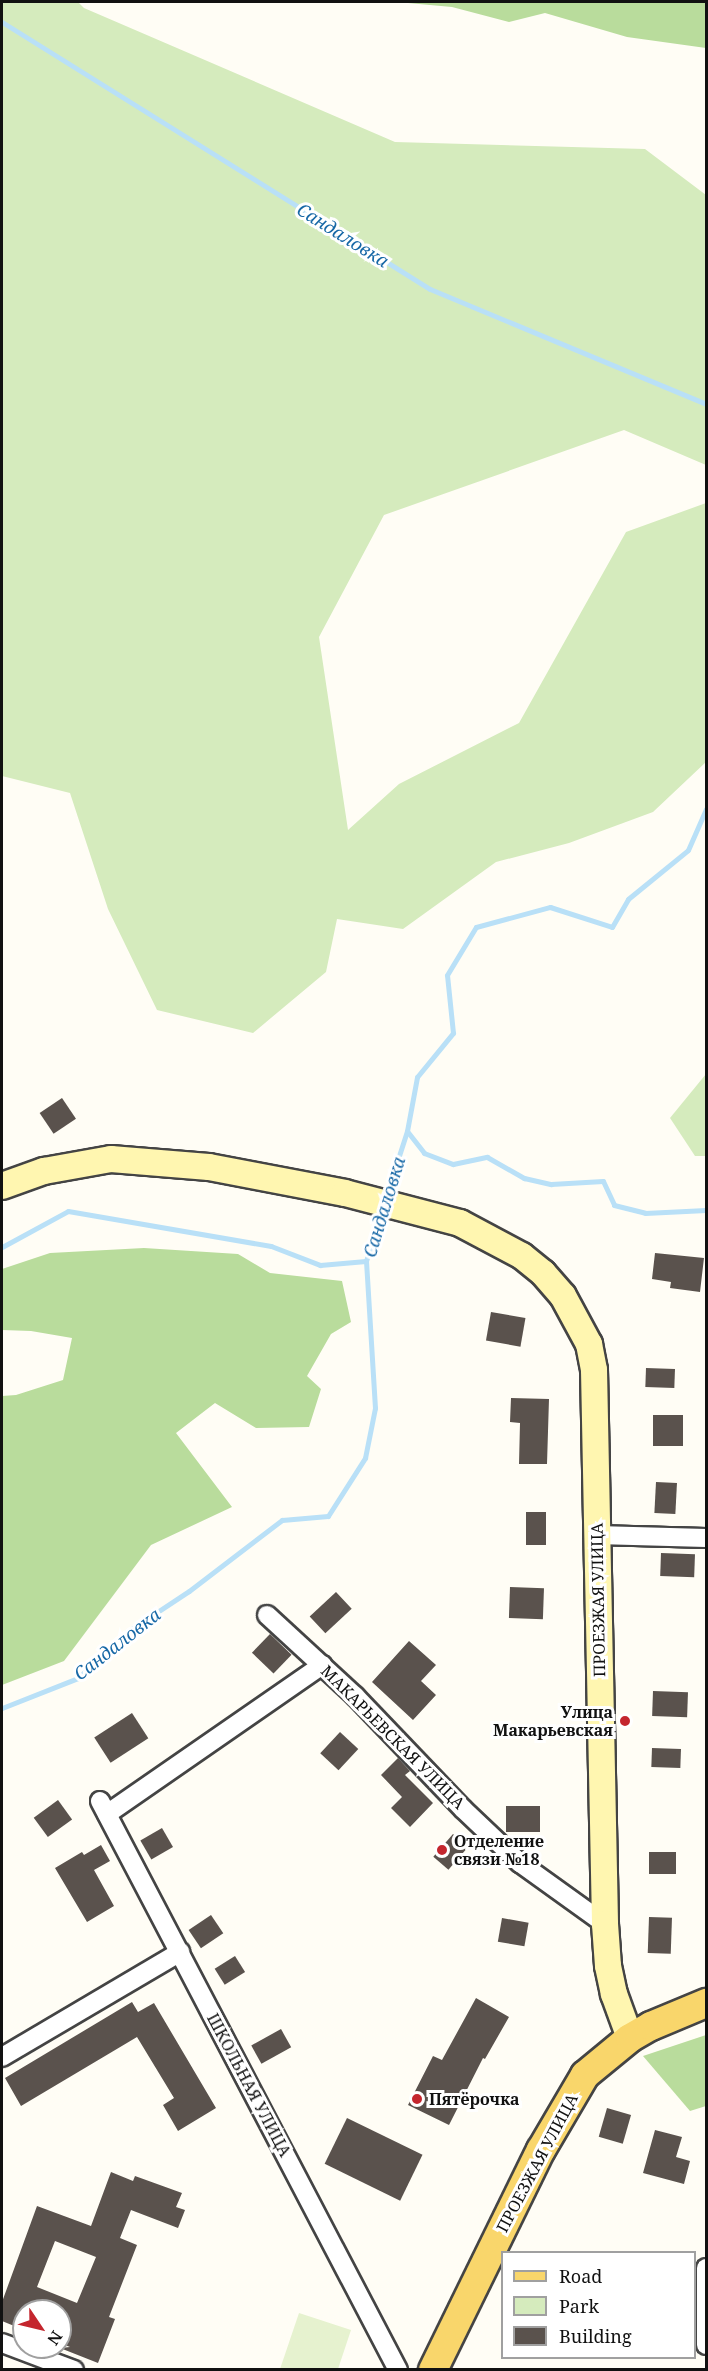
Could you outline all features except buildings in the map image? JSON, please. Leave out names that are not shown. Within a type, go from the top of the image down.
[{"type":"main road","name":"ПРОЕЗЖАЯ УЛИЦА","points":[[433,2370],[565,2105],[585,2075],[630,2038],[696,2007]]},
{"type":"street","name":"ПРОЕЗЖАЯ УЛИЦА","points":[[2,1186],[44,1171],[111,1159],[209,1167],[345,1193],[460,1222],[522,1256],[543,1273],[563,1296],[589,1344],[594,1370],[605,1924],[608,1966],[614,1994],[630,2038]]},
{"type":"street","points":[[597,1535],[706,1538]]},
{"type":"street","name":"МАКАРЬЕВСКАЯ УЛИЦА","points":[[267,1615],[355,1696],[463,1809],[520,1863],[605,1924]]},
{"type":"street","name":"ШКОЛЬНАЯ УЛИЦА","points":[[321,1665],[104,1808],[398,2370]]},
{"type":"street","points":[[2,2057],[180,1952]]},
{"type":"street","points":[[706,2268],[706,2345]]},
{"type":"street","points":[[2,2343],[74,2370]]},
{"type":"green space","points":[[2,2],[78,2],[84,8],[395,142],[645,149],[706,195],[706,465],[624,430],[384,515],[319,637],[348,830],[399,784],[519,723],[626,532],[706,503],[706,762],[653,812],[569,843],[496,862],[403,929],[337,919],[326,972],[253,1033],[157,1010],[108,909],[70,793],[2,776]]},
{"type":"green space","points":[[397,2],[706,2],[706,48],[627,37],[545,13],[509,22],[452,7]]},
{"type":"green space","points":[[706,1074],[706,1156],[695,1156],[670,1118]]},
{"type":"green space","points":[[144,1248],[238,1254],[270,1273],[342,1281],[351,1322],[331,1334],[307,1376],[321,1389],[309,1427],[256,1428],[215,1403],[176,1433],[232,1507],[151,1545],[64,1661],[2,1685],[2,1396],[16,1395],[63,1380],[72,1338],[31,1331],[2,1330],[2,1269],[50,1253]]},
{"type":"green space","points":[[706,2035],[706,2106],[690,2111],[643,2056]]},
{"type":"green space","points":[[299,2313],[351,2330],[338,2369],[280,2369]]},
{"type":"waterway","name":"Сандаловка","points":[[2,22],[430,289],[706,404]]},
{"type":"waterway","name":"Сандаловка","points":[[386,1196],[407,1131],[417,1077],[453,1033],[447,975],[476,927],[550,907],[612,927],[628,899],[688,850],[706,809]]},
{"type":"waterway","points":[[407,1131],[424,1153],[453,1164],[487,1157],[524,1178],[551,1184],[603,1181],[614,1205],[645,1213],[706,1210]]},
{"type":"waterway","points":[[2,1247],[68,1211],[271,1246],[320,1265],[366,1261]]},
{"type":"waterway","name":"Сандаловка","points":[[2,1708],[78,1678],[127,1632],[189,1591],[282,1520],[328,1516],[365,1458],[375,1408],[366,1261],[382,1211]]},
{"type":"place","name":"Улица Макарьевская","points":[[625,1721]]},
{"type":"place","name":"Отделение связи №18","points":[[442,1850]]},
{"type":"place","name":"Пятёрочка","points":[[417,2099]]}]
